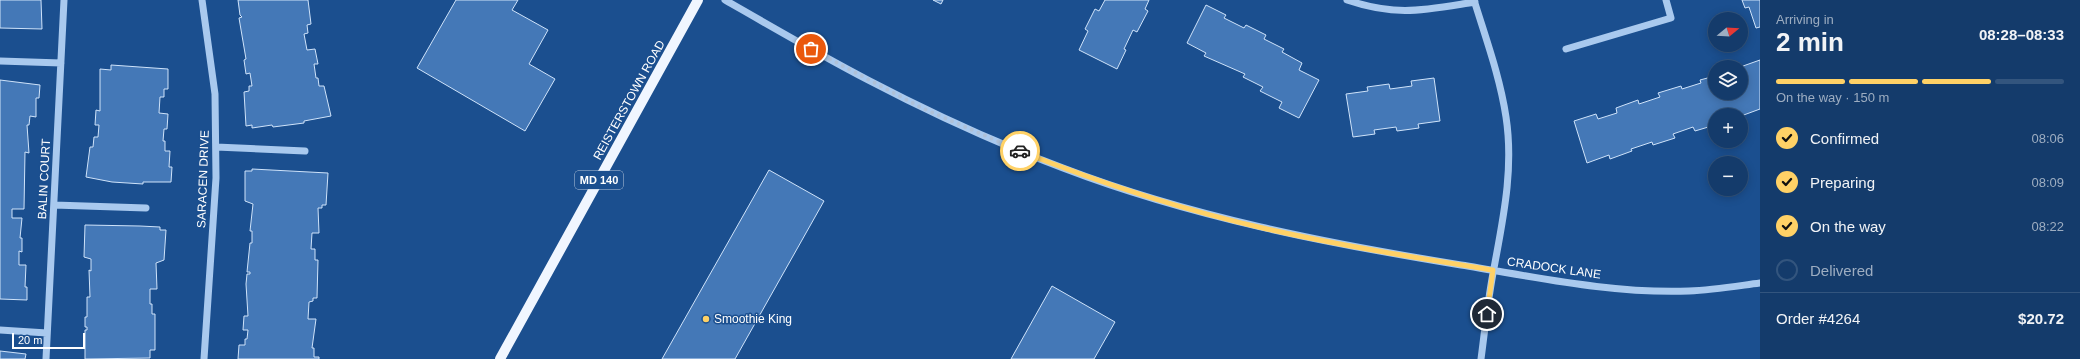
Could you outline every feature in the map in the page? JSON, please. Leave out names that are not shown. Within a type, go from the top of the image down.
[{"type":"main road","name":"REISTERSTOWN ROAD","points":[[500,359],[698,0]]},
{"type":"street","name":"BALIN COURT","points":[[46,359],[64,0]]},
{"type":"street","name":"SARACEN DRIVE","points":[[202,0],[215,94],[216,147],[216,178],[204,359]]},
{"type":"street","name":"CRADOCK LANE","points":[[725,0],[867,80],[922,108],[1064,168],[1189,210],[1268,229],[1375,251],[1565,282],[1630,289],[1689,291],[1760,283]]},
{"type":"street","points":[[1347,0],[1389,11],[1415,12],[1474,1],[1496,69],[1506,118],[1509,167],[1505,211],[1493,270],[1481,359]]},
{"type":"street","points":[[1566,49],[1671,18],[1666,0]]},
{"type":"street","points":[[0,61],[61,63]]},
{"type":"street","points":[[216,147],[304,151]]},
{"type":"street","points":[[54,205],[146,208]]},
{"type":"street","points":[[0,330],[47,333]]},
{"type":"building","points":[[0,0],[41,0],[42,29],[0,28]]},
{"type":"building","points":[[238,0],[308,0],[311,24],[307,25],[308,33],[304,34],[307,50],[315,49],[318,64],[314,64],[316,78],[318,78],[319,86],[324,86],[331,116],[304,121],[304,123],[273,127],[272,125],[252,128],[252,125],[246,126],[244,92],[249,91],[249,86],[252,86],[250,73],[246,74],[244,60],[246,59],[239,18],[242,17],[240,15]]},
{"type":"building","points":[[456,0],[518,0],[512,10],[548,30],[529,64],[555,79],[525,131],[417,68]]},
{"type":"building","points":[[933,0],[943,0],[941,4]]},
{"type":"building","points":[[1105,0],[1149,0],[1145,9],[1148,11],[1137,32],[1133,30],[1117,69],[1079,50],[1088,31],[1085,29],[1095,9],[1099,11]]},
{"type":"building","points":[[1742,0],[1760,0],[1760,27],[1756,28],[1749,7],[1745,8]]},
{"type":"building","points":[[1206,5],[1226,15],[1224,18],[1244,28],[1246,25],[1266,35],[1264,39],[1284,49],[1282,52],[1302,63],[1299,70],[1319,80],[1299,118],[1279,108],[1282,102],[1260,91],[1263,87],[1243,77],[1245,74],[1204,56],[1206,53],[1187,43]]},
{"type":"building","points":[[1760,60],[1760,109],[1748,113],[1748,108],[1708,108],[1708,127],[1695,131],[1693,127],[1673,134],[1675,138],[1653,145],[1652,142],[1631,149],[1632,151],[1610,159],[1609,155],[1587,163],[1574,121],[1596,114],[1598,119],[1617,113],[1616,108],[1638,100],[1639,104],[1660,97],[1658,93],[1681,86],[1682,89],[1701,83],[1700,80],[1708,78],[1708,100],[1748,100],[1748,64]]},
{"type":"building","points":[[111,65],[168,69],[168,89],[164,89],[164,97],[160,97],[159,113],[168,114],[167,129],[164,129],[163,141],[165,141],[165,151],[170,151],[169,167],[172,167],[171,182],[143,182],[143,184],[112,182],[86,177],[90,147],[93,147],[94,137],[98,137],[99,125],[95,125],[96,110],[100,111],[100,69],[111,70]]},
{"type":"building","points":[[1434,78],[1440,121],[1418,124],[1419,128],[1397,131],[1396,127],[1374,130],[1375,134],[1353,137],[1346,94],[1368,91],[1367,87],[1389,84],[1390,89],[1412,86],[1411,81]]},
{"type":"building","points":[[0,80],[40,85],[39,98],[36,98],[36,117],[30,116],[29,125],[27,125],[29,153],[25,152],[24,209],[12,209],[12,218],[22,218],[20,238],[22,238],[22,252],[19,251],[19,265],[26,265],[25,287],[27,287],[27,300],[0,299]]},
{"type":"building","points":[[252,169],[328,173],[326,205],[322,205],[322,208],[318,208],[319,233],[312,233],[311,249],[315,249],[315,260],[318,260],[317,298],[313,298],[313,301],[309,302],[308,319],[316,319],[312,348],[314,348],[314,357],[319,357],[319,359],[238,359],[239,345],[245,345],[248,330],[243,330],[244,316],[248,316],[246,284],[247,274],[250,274],[250,272],[247,272],[250,243],[252,243],[252,231],[250,231],[253,204],[245,201],[245,171],[252,171]]},
{"type":"building","points":[[769,170],[824,201],[735,359],[662,359]]},
{"type":"building","points":[[85,225],[160,227],[160,230],[166,230],[164,260],[156,263],[157,289],[150,289],[152,314],[155,314],[155,350],[150,350],[150,358],[85,359],[85,330],[87,330],[87,327],[85,327],[85,317],[87,317],[87,297],[90,297],[89,270],[91,271],[91,259],[84,257]]},
{"type":"building","points":[[1052,286],[1115,322],[1094,359],[1011,359]]},
{"type":"building","points":[[0,351],[26,354],[25,359],[0,359]]},
{"type":"way so far","points":[[811,49],[922,108],[1020,151]]},
{"type":"place","name":"Smoothie King","points":[[706,319]]},
{"type":"route","points":[[1020,151],[1115,186],[1189,210],[1254,226],[1375,251],[1493,270],[1487,314]]}]
